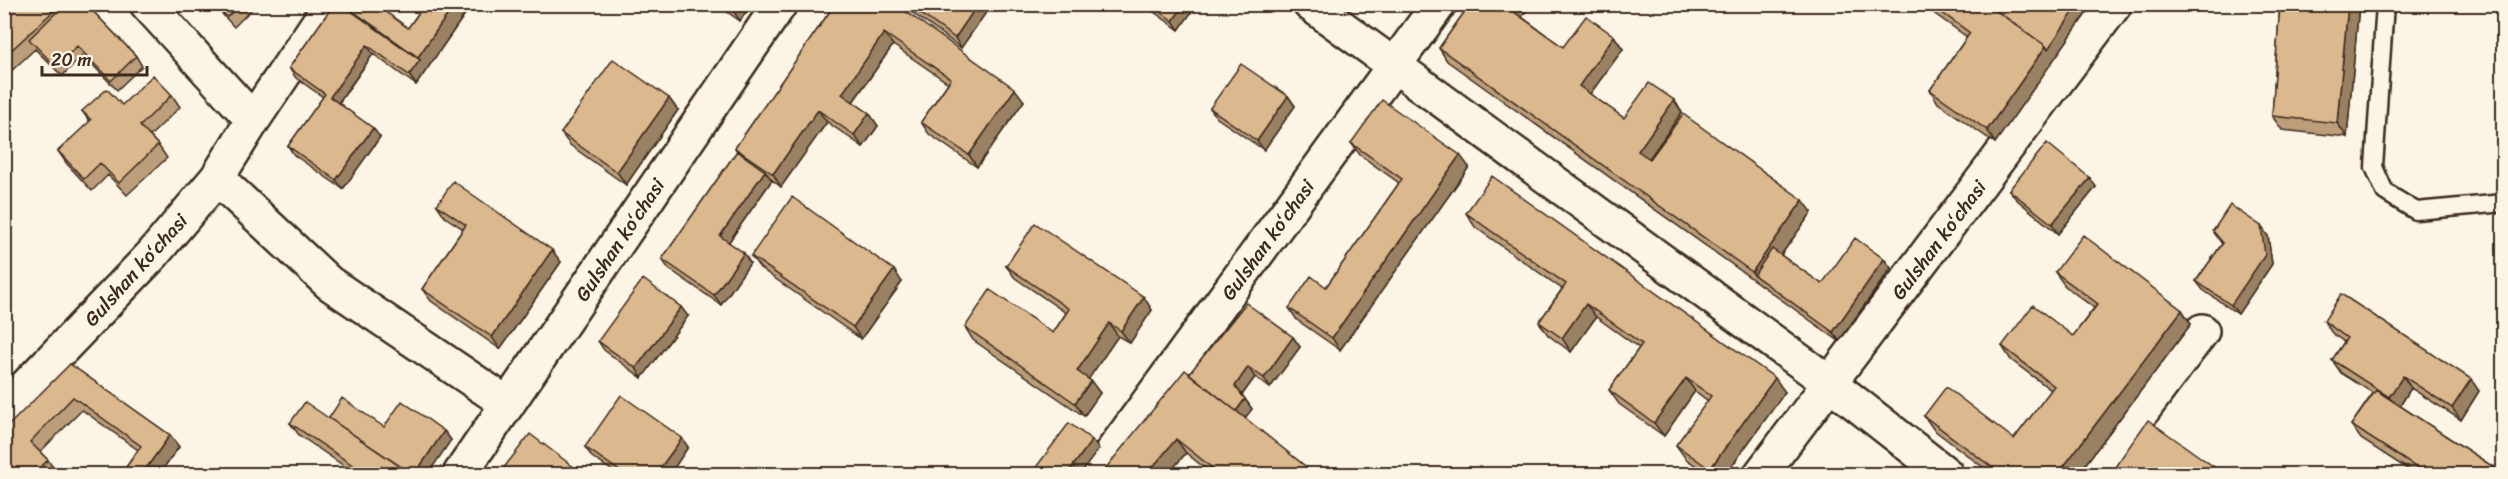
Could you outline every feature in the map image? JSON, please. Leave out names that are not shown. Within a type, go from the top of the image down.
[{"type":"street","points":[[147,4],[253,120]]},
{"type":"street","name":"Gulshan koʻchasi","points":[[4,409],[153,254],[217,178],[331,4]]},
{"type":"street","name":"Gulshan koʻchasi","points":[[460,474],[780,4]]},
{"type":"street","points":[[1310,4],[1831,384],[1946,474]]},
{"type":"street","name":"Gulshan koʻchasi","points":[[1096,474],[1439,4]]},
{"type":"street","name":"Gulshan koʻchasi","points":[[1761,474],[2115,4]]},
{"type":"street","points":[[217,178],[328,283],[507,404]]},
{"type":"street","points":[[2095,474],[2202,331]]},
{"type":"lane","points":[[2385,4],[2374,166],[2385,192],[2416,211],[2504,203]]},
{"type":"building","points":[[7,4],[61,4],[4,57],[4,7]]},
{"type":"building","points":[[65,4],[86,4],[136,56],[111,81],[77,46],[56,67],[29,39]]},
{"type":"building","points":[[215,4],[241,4],[227,17]]},
{"type":"building","points":[[334,4],[341,4],[420,60],[409,75],[367,45],[330,97],[373,128],[336,180],[288,146],[325,94],[289,68]]},
{"type":"building","points":[[343,4],[375,4],[408,28],[425,4],[455,4],[418,57]]},
{"type":"building","points":[[835,4],[895,4],[1015,89],[969,155],[921,122],[951,79],[884,33],[842,94],[869,113],[854,135],[818,110],[773,174],[735,148]]},
{"type":"building","points":[[907,4],[978,4],[955,38]]},
{"type":"building","points":[[1150,4],[1184,4],[1173,21]]},
{"type":"building","points":[[1470,4],[1513,4],[1510,9],[1563,47],[1586,16],[1614,36],[1579,86],[1624,118],[1649,83],[1674,100],[1638,151],[1650,159],[1683,114],[1803,200],[1752,272],[1439,48]]},
{"type":"building","points":[[1930,4],[1987,4],[2046,46],[1987,130],[1930,90],[1970,33]]},
{"type":"building","points":[[1999,4],[2079,4],[2048,49],[1995,10]]},
{"type":"building","points":[[2280,4],[2348,4],[2337,123],[2272,116]]},
{"type":"building","points":[[613,59],[669,98],[617,172],[561,133]]},
{"type":"building","points":[[1241,64],[1288,96],[1257,141],[1210,108]]},
{"type":"building","points":[[153,75],[172,95],[140,126],[158,145],[119,183],[100,163],[84,179],[58,151],[91,120],[82,111],[107,89],[122,105]]},
{"type":"building","points":[[1382,100],[1460,155],[1332,338],[1289,308],[1311,276],[1326,287],[1402,179],[1351,143]]},
{"type":"building","points":[[2047,143],[2090,178],[2052,224],[2009,190]]},
{"type":"building","points":[[737,151],[765,171],[720,236],[744,253],[714,295],[662,259]]},
{"type":"building","points":[[1492,176],[1775,378],[1710,469],[1676,445],[1711,396],[1686,378],[1654,423],[1609,390],[1642,344],[1586,304],[1562,338],[1539,322],[1566,284],[1466,213]]},
{"type":"building","points":[[453,181],[552,250],[492,337],[422,289],[466,225],[437,205]]},
{"type":"building","points":[[792,197],[894,270],[853,327],[751,256]]},
{"type":"building","points":[[2230,205],[2261,226],[2265,255],[2231,305],[2196,281],[2223,243],[2213,231]]},
{"type":"building","points":[[1035,223],[1144,297],[1121,331],[1109,323],[1077,371],[1091,381],[1075,403],[965,327],[990,290],[1053,333],[1069,309],[1006,266]]},
{"type":"building","points":[[2083,235],[2182,310],[2058,474],[2001,474],[1924,416],[1946,387],[2014,439],[2054,386],[2002,346],[2033,305],[2073,336],[2098,304],[2055,272]]},
{"type":"building","points":[[1855,238],[1884,259],[1833,332],[1754,275],[1772,249],[1822,284]]},
{"type":"building","points":[[643,279],[681,307],[636,368],[598,341]]},
{"type":"building","points":[[2341,294],[2471,379],[2452,408],[2403,376],[2389,397],[2332,360],[2347,338],[2324,321]]},
{"type":"building","points":[[1246,303],[1293,337],[1264,378],[1248,367],[1235,386],[1245,399],[1236,411],[1189,374]]},
{"type":"building","points":[[70,364],[170,435],[142,474],[122,473],[141,446],[73,397],[30,442],[48,460],[33,474],[4,474],[4,430]]},
{"type":"building","points":[[1185,370],[1315,474],[1220,474],[1176,439],[1147,474],[1101,474]]},
{"type":"building","points":[[2376,390],[2504,474],[2426,474],[2351,425]]},
{"type":"building","points":[[621,395],[682,438],[656,474],[624,474],[585,447]]},
{"type":"building","points":[[342,398],[384,427],[402,401],[444,431],[415,474],[412,474],[329,418]]},
{"type":"building","points":[[305,402],[411,474],[353,474],[357,468],[290,423]]},
{"type":"building","points":[[2148,420],[2224,474],[2110,474]]},
{"type":"building","points":[[1069,423],[1092,440],[1067,474],[1031,474]]},
{"type":"building","points":[[530,434],[583,474],[499,474]]}]
